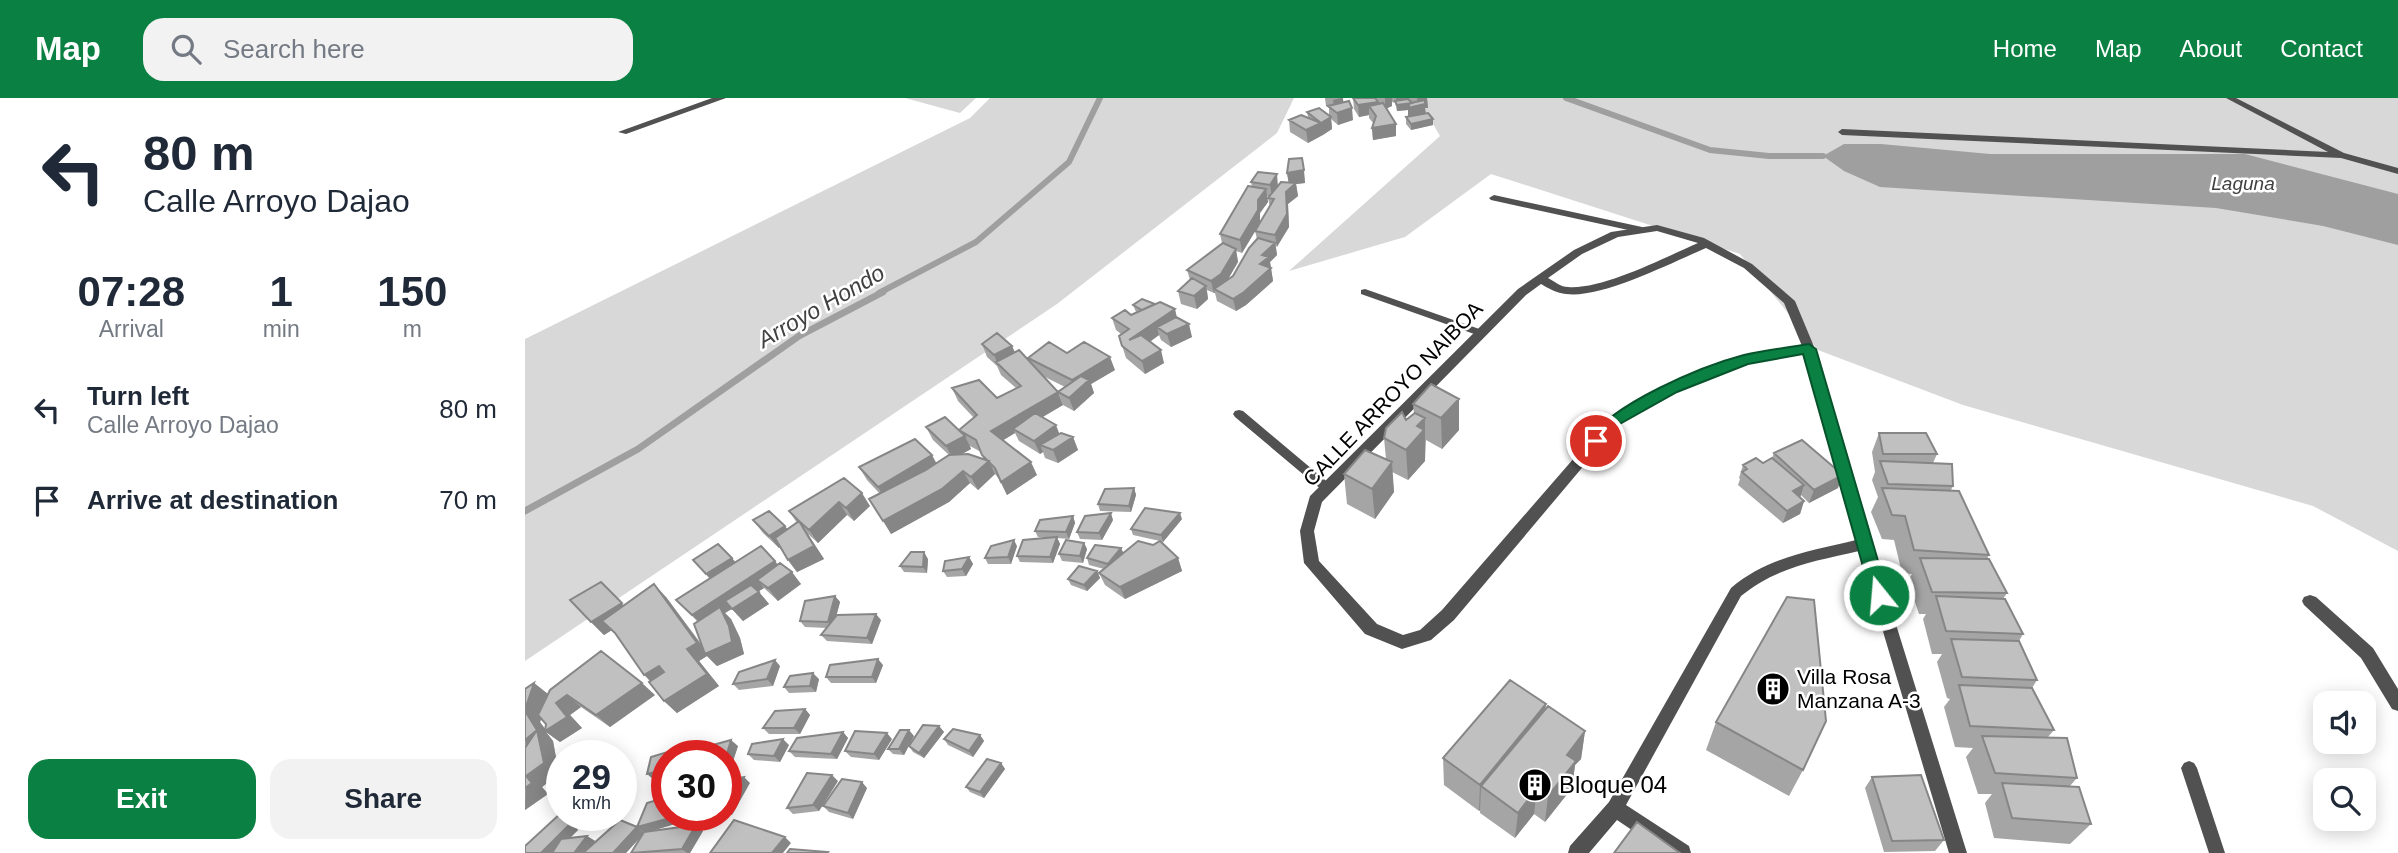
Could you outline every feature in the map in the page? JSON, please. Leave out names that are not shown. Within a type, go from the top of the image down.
[{"type":"street","points":[[623,132],[722,98]]},
{"type":"street","name":"CALLE ARROYO NAIBOA","points":[[1706,244],[1657,228],[1615,234],[1577,252],[1522,292],[1315,500],[1307,531],[1312,563],[1371,629],[1402,642],[1425,635],[1448,615],[1613,422],[1672,388],[1745,360],[1809,349]]},
{"type":"street","points":[[1541,279],[1558,289],[1572,291],[1640,271],[1706,244],[1748,265],[1789,301],[1809,349],[1864,544],[1958,853]]},
{"type":"street","points":[[1577,853],[1615,808],[1737,592],[1749,578],[1765,569],[1864,544]]},
{"type":"street","points":[[2310,601],[2367,653],[2398,704]]},
{"type":"street","points":[[1615,808],[1682,853]]},
{"type":"lane","points":[[2230,98],[2341,155],[2398,171]]},
{"type":"lane","points":[[1842,132],[2341,155]]},
{"type":"lane","points":[[1493,198],[1642,230]]},
{"type":"lane","points":[[1365,292],[1481,333]]},
{"type":"lane","points":[[1239,414],[1327,488]]},
{"type":"lane","points":[[2189,768],[2217,853]]},
{"type":"shaded area","points":[[905,98],[976,98],[960,113]]},
{"type":"shaded area","points":[[990,98],[1294,98],[1277,133],[1057,304],[525,661],[525,339],[970,118]]},
{"type":"shaded area","points":[[1418,98],[2398,98],[2398,551],[2313,506],[1963,405],[1818,350],[1740,254],[1491,174],[1405,237],[1289,271],[1440,136]]},
{"type":"water","name":"Laguna","points":[[1844,144],[1881,144],[1990,154],[2245,154],[2398,194],[2398,245],[2323,226],[2216,208],[1880,187],[1844,171],[1823,156]]},
{"type":"building","points":[[1353,98],[1375,98],[1378,102],[1358,105]]},
{"type":"building","points":[[1408,99],[1412,103],[1397,105],[1395,101]]},
{"type":"building","points":[[1425,100],[1425,104],[1408,108],[1410,103]]},
{"type":"building","points":[[1349,101],[1352,108],[1337,113],[1328,106]]},
{"type":"building","points":[[1383,103],[1396,124],[1372,128],[1376,116],[1369,106]]},
{"type":"building","points":[[1319,108],[1331,117],[1321,123],[1307,112]]},
{"type":"building","points":[[1428,113],[1433,119],[1411,124],[1406,117]]},
{"type":"building","points":[[1301,115],[1321,123],[1306,130],[1289,120]]},
{"type":"building","points":[[1302,158],[1304,170],[1287,173],[1289,159]]},
{"type":"building","points":[[1258,172],[1277,174],[1270,185],[1251,182]]},
{"type":"building","points":[[1281,182],[1296,183],[1286,192],[1287,214],[1275,235],[1255,231],[1274,199],[1268,198]]},
{"type":"building","points":[[1248,186],[1266,189],[1258,200],[1258,210],[1240,240],[1220,234]]},
{"type":"building","points":[[1258,238],[1275,243],[1262,255],[1269,257],[1260,264],[1271,268],[1233,299],[1214,289],[1233,276]]},
{"type":"building","points":[[1223,243],[1236,249],[1221,274],[1211,281],[1187,270]]},
{"type":"building","points":[[1192,278],[1206,286],[1194,296],[1178,291]]},
{"type":"building","points":[[1142,299],[1155,304],[1142,310],[1133,305]]},
{"type":"building","points":[[1160,302],[1175,309],[1129,340],[1141,335],[1161,350],[1142,361],[1122,346],[1119,336],[1129,329],[1112,318],[1125,310],[1131,315]]},
{"type":"building","points":[[1176,317],[1189,324],[1167,334],[1157,327]]},
{"type":"building","points":[[997,333],[1012,346],[994,355],[982,344]]},
{"type":"building","points":[[1049,342],[1067,353],[1084,342],[1110,357],[1072,380],[1028,358]]},
{"type":"building","points":[[1019,350],[1058,392],[991,431],[1031,462],[1001,482],[995,468],[982,455],[976,440],[959,430],[977,415],[952,388],[979,380],[997,398],[1021,386],[996,362]]},
{"type":"building","points":[[1081,376],[1089,380],[1069,398],[1058,392]]},
{"type":"building","points":[[1431,384],[1459,399],[1441,418],[1413,404]]},
{"type":"building","points":[[1402,412],[1406,420],[1415,413],[1425,418],[1417,426],[1424,430],[1406,450],[1384,438],[1386,428]]},
{"type":"building","points":[[1035,413],[1056,425],[1034,441],[1013,429]]},
{"type":"building","points":[[945,417],[965,436],[946,446],[926,427]]},
{"type":"building","points":[[1061,433],[1073,437],[1053,450],[1040,445]]},
{"type":"building","points":[[1879,433],[1926,433],[1937,454],[1883,454]]},
{"type":"building","points":[[915,439],[932,455],[878,487],[859,467]]},
{"type":"building","points":[[1802,440],[1843,475],[1814,490],[1774,453]]},
{"type":"building","points":[[1365,450],[1392,462],[1372,489],[1344,474]]},
{"type":"building","points":[[968,454],[989,461],[971,477],[963,471],[942,489],[883,521],[869,499],[949,455]]},
{"type":"building","points":[[1756,458],[1763,463],[1772,458],[1804,485],[1793,491],[1804,501],[1787,511],[1742,472],[1747,469],[1743,465]]},
{"type":"building","points":[[1880,461],[1952,464],[1953,486],[1888,484]]},
{"type":"building","points":[[844,478],[862,493],[846,508],[839,502],[809,530],[789,511]]},
{"type":"building","points":[[1134,488],[1129,506],[1098,504],[1105,489]]},
{"type":"building","points":[[1882,488],[1959,491],[1989,555],[1914,550],[1905,516],[1892,515]]},
{"type":"building","points":[[1145,508],[1180,513],[1161,535],[1131,529]]},
{"type":"building","points":[[769,511],[785,526],[769,536],[753,520]]},
{"type":"building","points":[[1111,513],[1099,533],[1077,532],[1085,516]]},
{"type":"building","points":[[1073,516],[1066,532],[1035,531],[1040,520]]},
{"type":"building","points":[[799,521],[814,546],[788,560],[775,538]]},
{"type":"building","points":[[1057,537],[1050,557],[1017,556],[1023,540]]},
{"type":"building","points":[[1014,540],[1008,557],[985,558],[991,546]]},
{"type":"building","points":[[1066,540],[1084,543],[1080,556],[1059,554]]},
{"type":"building","points":[[1138,541],[1153,545],[1160,541],[1178,558],[1120,587],[1099,573]]},
{"type":"building","points":[[718,544],[732,558],[706,574],[693,560]]},
{"type":"building","points":[[1095,545],[1121,548],[1108,564],[1087,558]]},
{"type":"building","points":[[761,546],[775,561],[692,615],[676,600]]},
{"type":"building","points":[[911,552],[924,552],[923,567],[900,566]]},
{"type":"building","points":[[969,557],[962,569],[943,571],[945,561]]},
{"type":"building","points":[[1920,558],[1989,559],[2007,593],[1932,592]]},
{"type":"building","points":[[780,563],[792,572],[768,588],[757,580]]},
{"type":"building","points":[[1079,566],[1097,571],[1084,585],[1068,579]]},
{"type":"building","points":[[601,582],[622,603],[591,622],[570,600]]},
{"type":"building","points":[[654,584],[697,643],[687,649],[707,674],[664,701],[649,682],[664,672],[659,666],[644,675],[615,633],[602,621]]},
{"type":"building","points":[[751,585],[759,592],[732,609],[725,601]]},
{"type":"building","points":[[835,596],[828,622],[800,621],[805,601]]},
{"type":"building","points":[[1936,596],[2005,599],[2023,634],[1946,631]]},
{"type":"building","name":"Villa Rosa Manzana A-3","points":[[1787,597],[1814,600],[1826,721],[1803,770],[1716,722]]},
{"type":"building","points":[[720,607],[729,626],[732,642],[705,654],[694,624]]},
{"type":"building","points":[[876,614],[867,638],[821,635],[837,615]]},
{"type":"building","points":[[1951,639],[2019,641],[2037,680],[1962,677]]},
{"type":"building","points":[[601,651],[642,683],[596,715],[567,695],[556,703],[567,717],[545,731],[546,724],[538,715],[550,690]]},
{"type":"building","points":[[878,659],[872,677],[826,677],[830,665]]},
{"type":"building","points":[[775,660],[767,679],[733,684],[739,672]]},
{"type":"building","points":[[813,673],[810,686],[784,687],[790,676]]},
{"type":"building","points":[[1510,680],[1546,704],[1480,785],[1443,758]]},
{"type":"building","points":[[534,683],[525,710],[525,689]]},
{"type":"building","points":[[1959,685],[2032,688],[2054,730],[1970,726]]},
{"type":"building","points":[[1548,706],[1585,731],[1567,755],[1576,761],[1548,796],[1537,788],[1518,813],[1481,786]]},
{"type":"building","points":[[805,709],[794,728],[763,728],[775,711]]},
{"type":"building","points":[[525,711],[537,730],[525,740]]},
{"type":"building","points":[[923,725],[939,726],[919,753],[909,746]]},
{"type":"building","points":[[953,729],[980,735],[969,751],[944,739]]},
{"type":"building","points":[[537,730],[544,763],[526,776],[532,783],[525,788],[525,748]]},
{"type":"building","points":[[900,730],[909,730],[899,749],[888,749]]},
{"type":"building","points":[[855,731],[887,733],[874,754],[845,751]]},
{"type":"building","points":[[843,732],[831,754],[789,751],[797,738]]},
{"type":"building","points":[[1982,736],[2067,738],[2077,778],[1995,773]]},
{"type":"building","points":[[783,739],[774,756],[748,754],[752,744]]},
{"type":"building","points":[[651,757],[651,773],[647,774]]},
{"type":"building","points":[[987,759],[1001,763],[980,792],[966,787]]},
{"type":"building","points":[[807,773],[832,775],[813,805],[787,808]]},
{"type":"building","points":[[1921,775],[1944,840],[1892,841],[1872,777]]},
{"type":"building","points":[[842,779],[862,782],[848,813],[823,806]]},
{"type":"building","points":[[2002,783],[2079,787],[2091,824],[2012,818]]},
{"type":"building","points":[[651,802],[651,823],[637,827],[647,803]]},
{"type":"building","points":[[1637,822],[1680,853],[1614,853]]},
{"type":"building","points":[[742,823],[785,837],[772,853],[710,853],[726,831],[742,831]]},
{"type":"building","points":[[546,827],[546,831],[563,831],[541,853],[525,853],[525,846]]},
{"type":"building","points":[[608,831],[633,831],[613,853],[583,853]]},
{"type":"building","points":[[692,831],[682,849],[631,853],[644,832]]},
{"type":"building","points":[[587,836],[574,853],[552,853],[561,839]]},
{"type":"building","points":[[790,849],[828,852],[787,853]]},
{"type":"waterway","name":"Arroyo Hondo","points":[[879,293],[976,242],[1069,162],[1100,98]]},
{"type":"waterway","name":"Arroyo Hondo","points":[[1566,98],[1710,150],[1769,156],[1823,156]]},
{"type":"waterway","name":"Arroyo Hondo","points":[[525,511],[638,449],[799,336],[883,292]]},
{"type":"place","name":"Villa Rosa Manzana A-3","points":[[1773,689]]},
{"type":"place","name":"Bloque 04","points":[[1535,785]]},
{"type":"route","points":[[1596,441],[1613,422],[1672,388],[1745,360],[1809,349],[1879,595]]}]
